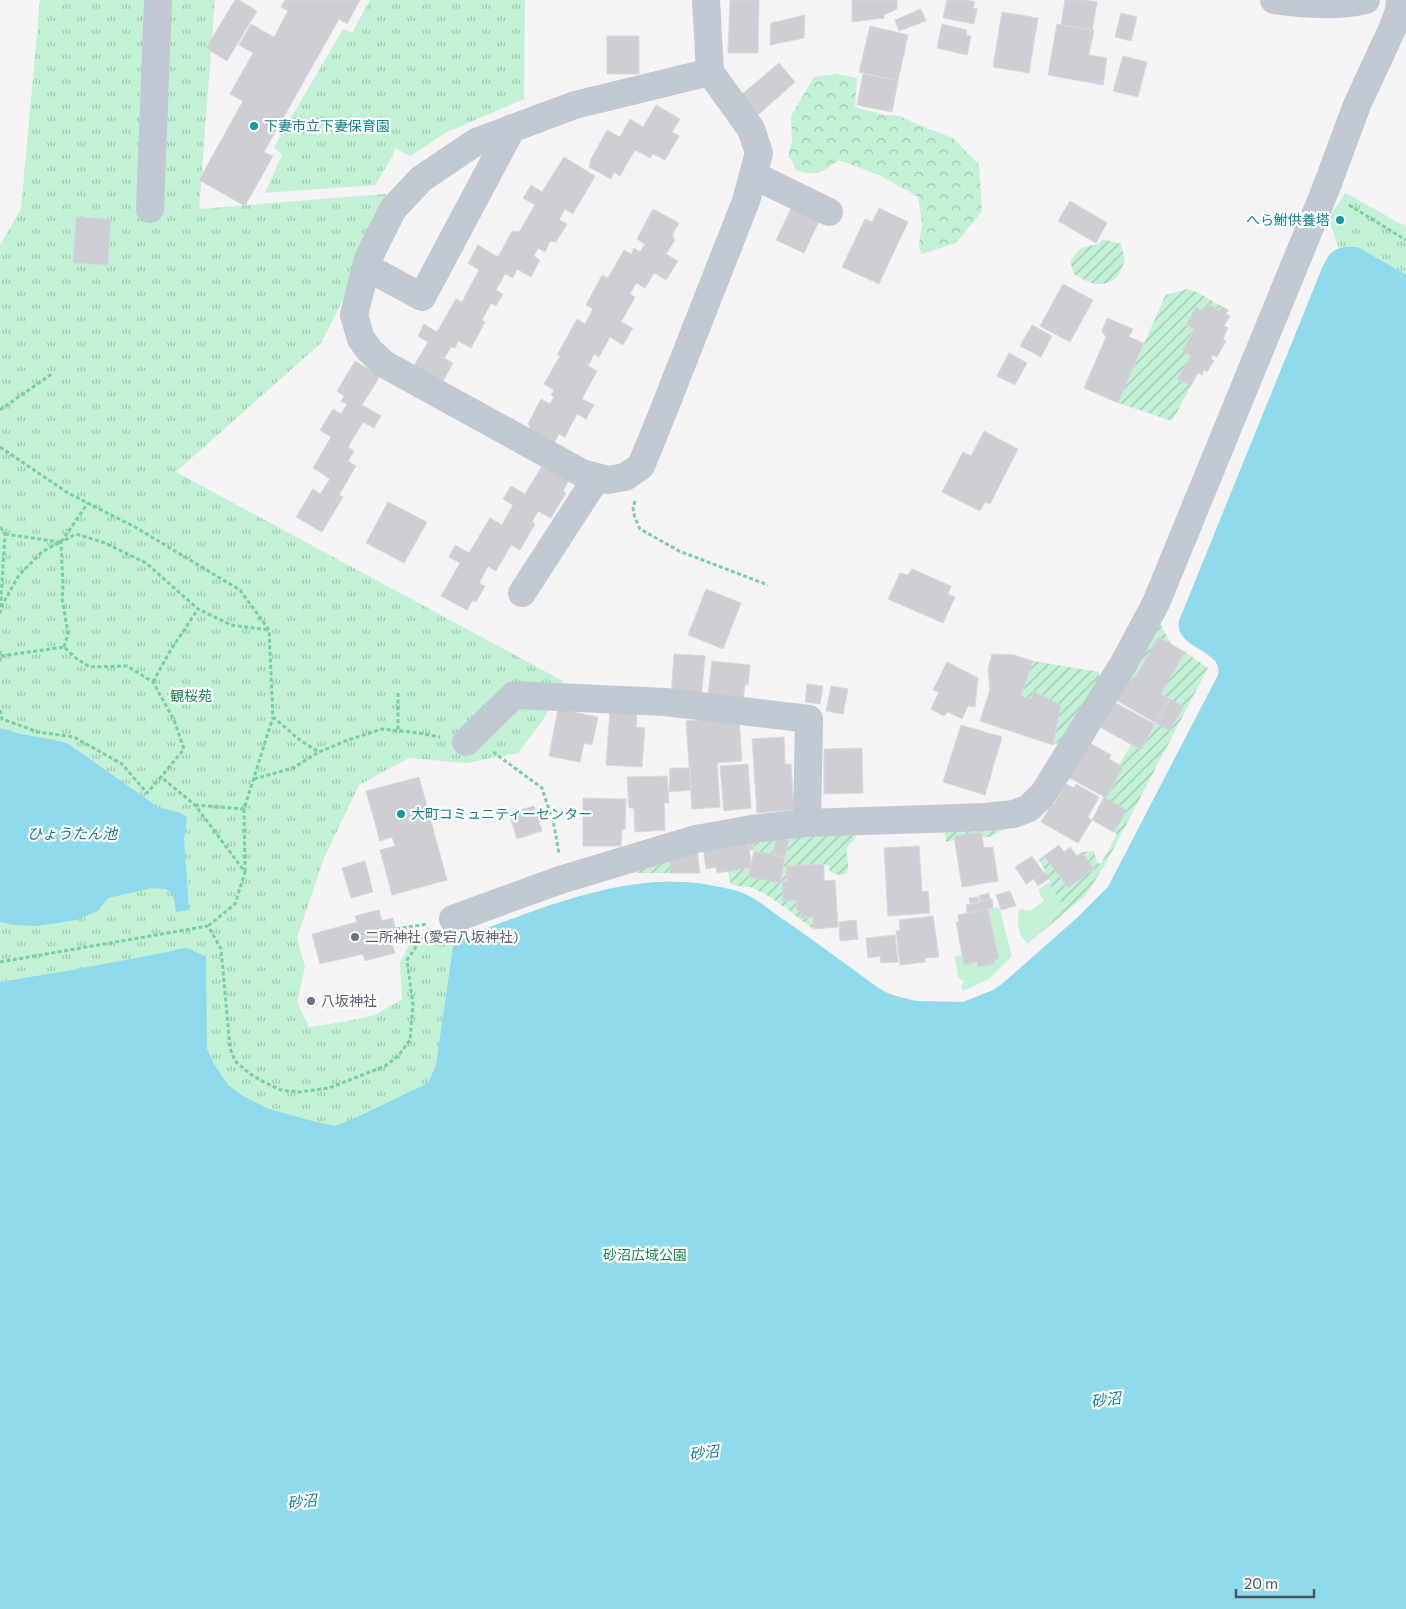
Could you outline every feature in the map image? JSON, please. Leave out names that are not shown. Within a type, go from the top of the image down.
[{"type":"street","points":[[150,208],[158,0]]},
{"type":"street","points":[[706,0],[710,72],[751,129],[759,153],[746,201],[641,466],[625,477],[608,480],[582,473],[384,364],[370,351],[361,339],[354,315],[368,259],[393,210],[421,179],[476,142],[512,128],[575,105],[710,72]]},
{"type":"street","points":[[1274,0],[1325,5],[1354,3],[1366,0]]},
{"type":"street","points":[[443,921],[564,879],[696,839],[752,829],[807,823],[984,817],[1017,813],[1029,808],[1044,793],[1124,663],[1156,603],[1325,191],[1358,105],[1393,27],[1399,11],[1400,0]]},
{"type":"street","points":[[366,267],[422,297],[512,128]]},
{"type":"street","points":[[753,176],[829,212]]},
{"type":"street","points":[[522,594],[597,477]]},
{"type":"street","points":[[466,742],[514,695],[665,702],[809,720],[807,823]]},
{"type":"path","points":[[1325,191],[1406,240]]},
{"type":"path","points":[[0,410],[53,373]]},
{"type":"path","points":[[0,447],[68,493],[135,527],[240,590],[269,630],[273,717],[244,808],[245,872],[235,904],[208,926],[0,962]]},
{"type":"path","points":[[636,497],[633,509],[640,529],[679,550],[768,585]]},
{"type":"path","points":[[64,647],[68,634],[62,598],[61,542],[88,503]]},
{"type":"path","points":[[0,527],[5,534],[0,615]]},
{"type":"path","points":[[5,534],[61,542]]},
{"type":"path","points":[[1,607],[19,575],[43,551],[76,534],[105,543],[146,563],[198,610],[231,625],[269,630]]},
{"type":"path","points":[[153,682],[170,651],[198,610]]},
{"type":"path","points":[[1,656],[64,647]]},
{"type":"path","points":[[0,710],[2,719],[38,732],[74,737],[122,764],[147,793],[184,749],[174,720],[153,682],[127,666],[90,667],[77,659],[64,647]]},
{"type":"path","points":[[0,651],[0,664]]},
{"type":"path","points":[[398,694],[398,731]]},
{"type":"path","points":[[273,717],[301,742],[319,752]]},
{"type":"path","points":[[254,779],[293,768],[319,752],[382,729],[484,744],[542,788],[554,825],[564,879]]},
{"type":"path","points":[[161,777],[194,805],[245,872]]},
{"type":"path","points":[[194,805],[244,808]]},
{"type":"path","points":[[208,926],[221,949],[230,1048],[235,1061],[250,1074],[264,1082],[281,1090],[299,1092],[329,1088],[385,1066],[398,1056],[410,1040],[413,1004],[407,960],[443,921]]},
{"type":"green space","name":"砂沼","points":[[40,0],[215,0],[199,209],[397,193],[321,343],[176,472],[563,681],[543,720],[518,753],[466,763],[409,758],[359,785],[324,858],[297,938],[305,967],[297,1002],[309,1027],[375,1015],[402,999],[400,963],[412,939],[452,943],[457,939],[583,895],[616,887],[649,883],[682,882],[735,890],[747,895],[794,926],[877,987],[901,998],[926,1002],[961,1002],[983,995],[1002,984],[1078,917],[1108,887],[1218,675],[1218,667],[1214,660],[1184,638],[1180,630],[1179,621],[1323,266],[1330,253],[1339,248],[1328,218],[1346,193],[1406,227],[1406,1609],[0,1609],[0,245],[21,209]]},
{"type":"green space","points":[[370,0],[525,0],[524,99],[447,132],[410,156],[395,148],[392,157],[375,185],[265,193],[282,155],[274,147],[343,29],[352,33]]},
{"type":"green space","points":[[837,74],[857,78],[855,107],[885,115],[900,116],[953,138],[979,165],[982,211],[956,243],[921,254],[919,245],[922,223],[918,197],[881,176],[839,160],[819,172],[808,173],[796,170],[788,157],[792,142],[791,116],[814,77]]},
{"type":"green space","points":[[1103,239],[1121,244],[1125,260],[1116,278],[1111,282],[1094,284],[1074,274],[1070,261],[1081,248],[1098,244]]},
{"type":"green space","points":[[1187,289],[1197,292],[1221,306],[1219,310],[1207,303],[1182,351],[1191,356],[1177,379],[1191,386],[1172,421],[1118,403],[1164,298],[1166,295]]},
{"type":"green space","points":[[1160,624],[1172,645],[1158,637],[1133,682],[1128,679]]},
{"type":"green space","points":[[1185,652],[1208,668],[1105,865],[1085,896],[1027,944],[1025,941],[1064,905],[1052,890],[1049,878],[1039,860],[1044,856],[1068,888],[1094,869],[1082,852],[1094,851],[1097,863],[1101,864],[1117,834],[1114,832],[1126,810],[1106,798],[1123,767],[1119,764],[1131,745],[1141,750],[1156,723],[1170,730],[1184,706],[1161,694]]},
{"type":"green space","points":[[1033,661],[1099,672],[1100,682],[1062,741],[1053,745],[1061,705],[1034,692],[1031,699],[1021,696]]},
{"type":"green space","points":[[1008,827],[990,837],[982,837],[981,832],[955,836],[955,840],[946,842],[944,828]]},
{"type":"green space","points":[[856,831],[855,839],[850,843],[847,851],[847,873],[840,875],[834,873],[830,871],[829,866],[824,864],[786,866],[787,881],[782,881],[783,900],[796,900],[797,911],[801,911],[801,918],[813,917],[813,929],[763,893],[752,888],[730,883],[728,871],[750,868],[749,877],[780,883],[790,837]]},
{"type":"green space","points":[[776,838],[773,855],[754,851],[753,841]]},
{"type":"green space","points":[[670,857],[670,873],[637,873],[636,868]]},
{"type":"green space","points":[[1049,882],[1052,890],[1064,905],[1025,941],[1018,927],[1019,911],[1021,909],[1030,911],[1044,901],[1038,890]]},
{"type":"green space","points":[[999,907],[1012,956],[989,979],[963,991],[961,986],[964,982],[958,977],[955,956],[962,955],[964,965],[977,962],[979,967],[995,964],[994,960],[998,958],[988,909]]},
{"type":"water","name":"砂沼","points":[[1347,247],[1357,247],[1406,275],[1406,1609],[0,1609],[0,982],[184,948],[190,949],[206,956],[207,1049],[214,1064],[228,1085],[243,1096],[269,1109],[335,1126],[429,1081],[436,1065],[453,947],[457,939],[551,905],[616,887],[682,882],[731,889],[743,893],[759,902],[888,994],[916,1001],[963,1002],[993,990],[1078,917],[1108,887],[1218,675],[1218,667],[1214,660],[1184,638],[1180,630],[1179,621],[1323,266],[1332,252]]},
{"type":"water","name":"ひょうたん池","points":[[0,728],[67,743],[158,807],[178,812],[187,817],[184,839],[189,910],[176,912],[174,898],[168,890],[152,888],[108,898],[98,911],[76,920],[37,926],[0,922]]},
{"type":"building","points":[[235,0],[239,0],[257,11],[227,61],[206,48]]},
{"type":"building","name":"下妻市立下妻保育園","points":[[285,0],[360,0],[347,24],[339,19],[264,152],[273,156],[245,206],[199,180],[243,101],[230,94],[253,53],[239,45],[251,24],[274,37],[288,11],[281,7]]},
{"type":"building","points":[[730,0],[759,0],[758,53],[728,53]]},
{"type":"building","points":[[852,0],[897,0],[897,9],[884,15],[884,18],[852,22]]},
{"type":"building","points":[[947,0],[975,2],[973,8],[977,9],[974,24],[943,18]]},
{"type":"building","points":[[1065,0],[1097,2],[1092,30],[1061,25]]},
{"type":"building","points":[[921,9],[926,21],[899,31],[895,20]]},
{"type":"building","points":[[1002,12],[1038,18],[1029,73],[993,67]]},
{"type":"building","points":[[1121,13],[1137,17],[1131,41],[1115,37]]},
{"type":"building","points":[[805,15],[804,38],[770,45],[771,23]]},
{"type":"building","points":[[942,24],[967,30],[966,35],[971,36],[967,55],[937,48]]},
{"type":"building","points":[[1057,24],[1094,30],[1089,55],[1107,58],[1103,85],[1048,75]]},
{"type":"building","points":[[870,26],[908,35],[898,81],[859,72]]},
{"type":"building","points":[[607,36],[639,36],[639,74],[607,74]]},
{"type":"building","points":[[1123,56],[1147,62],[1138,97],[1113,91]]},
{"type":"building","points":[[779,63],[795,82],[758,115],[741,95]]},
{"type":"building","points":[[863,74],[898,81],[892,112],[857,105]]},
{"type":"building","points":[[656,105],[680,119],[672,132],[679,136],[665,160],[653,154],[650,158],[635,150],[620,176],[614,172],[611,179],[589,167],[591,159],[607,130],[620,137],[630,119],[643,127]]},
{"type":"building","points":[[564,157],[595,176],[573,214],[565,209],[559,220],[567,224],[556,242],[550,241],[545,252],[538,248],[534,256],[540,260],[531,277],[517,269],[513,278],[505,274],[496,290],[503,294],[496,306],[491,303],[482,320],[485,322],[471,348],[458,341],[455,348],[451,347],[444,358],[453,363],[438,390],[409,374],[428,342],[418,336],[424,324],[437,332],[456,299],[462,302],[479,270],[468,263],[478,245],[498,257],[512,231],[519,232],[535,205],[523,198],[531,185],[542,192]]},
{"type":"building","points":[[1070,201],[1107,223],[1096,243],[1058,221]]},
{"type":"building","points":[[793,204],[821,217],[804,253],[776,240]]},
{"type":"building","points":[[879,208],[908,222],[879,284],[842,267],[865,219],[872,222]]},
{"type":"building","points":[[653,209],[679,223],[672,235],[675,240],[666,254],[678,261],[666,280],[654,273],[645,288],[636,283],[630,294],[635,297],[621,322],[633,328],[623,345],[610,337],[599,357],[594,354],[588,366],[597,371],[582,399],[594,405],[586,419],[577,414],[565,437],[559,434],[551,449],[526,435],[530,427],[528,424],[541,399],[550,404],[554,397],[551,395],[554,390],[544,384],[560,356],[557,355],[577,319],[585,324],[593,309],[586,305],[602,275],[608,278],[624,250],[631,254],[634,248],[640,252],[645,244],[637,239]]},
{"type":"building","points":[[76,217],[111,219],[108,265],[73,263]]},
{"type":"building","points":[[1063,284],[1093,300],[1070,342],[1040,326]]},
{"type":"building","points":[[1207,303],[1219,310],[1221,306],[1228,310],[1226,314],[1230,316],[1224,326],[1228,328],[1223,339],[1226,341],[1217,357],[1212,355],[1211,358],[1214,361],[1207,372],[1204,370],[1202,375],[1198,373],[1191,386],[1177,379],[1191,356],[1182,351],[1194,329],[1186,325],[1196,307],[1203,311]]},
{"type":"building","points":[[1107,318],[1133,329],[1129,337],[1144,343],[1118,403],[1084,388],[1106,337],[1102,331]]},
{"type":"building","points":[[1032,325],[1052,336],[1041,357],[1020,346]]},
{"type":"building","points":[[1009,353],[1027,363],[1015,385],[997,376]]},
{"type":"building","points":[[355,361],[380,376],[362,405],[381,416],[374,428],[363,422],[348,447],[354,451],[348,461],[356,466],[339,495],[343,497],[322,532],[296,517],[313,489],[320,494],[330,479],[313,468],[331,437],[320,430],[333,409],[341,414],[347,404],[341,401],[344,396],[337,391]]},
{"type":"building","points":[[984,431],[1018,449],[990,504],[985,502],[980,511],[942,492],[963,452],[971,456]]},
{"type":"building","points":[[544,463],[570,478],[563,491],[566,493],[551,518],[538,511],[532,522],[535,524],[520,550],[511,545],[496,571],[488,566],[479,583],[485,586],[476,602],[473,600],[467,610],[441,596],[460,563],[449,557],[455,545],[469,553],[490,518],[502,525],[513,505],[503,499],[511,486],[525,494]]},
{"type":"building","points":[[388,502],[427,522],[404,563],[366,543]]},
{"type":"building","points":[[912,569],[951,586],[948,594],[955,597],[943,623],[888,599],[900,573],[908,575]]},
{"type":"building","points":[[706,589],[741,603],[723,649],[688,635]]},
{"type":"building","points":[[1158,637],[1185,652],[1161,694],[1170,699],[1156,723],[1116,700],[1128,679],[1133,682]]},
{"type":"building","points":[[674,654],[705,656],[701,700],[671,698]]},
{"type":"building","points":[[992,654],[1014,655],[1033,661],[1021,696],[1031,699],[1033,691],[1061,705],[1053,745],[980,721],[990,690],[988,669]]},
{"type":"building","points":[[712,661],[750,665],[748,685],[745,685],[742,708],[707,703]]},
{"type":"building","points":[[947,662],[978,678],[975,707],[968,706],[962,719],[948,712],[944,716],[931,709],[939,692],[933,690]]},
{"type":"building","points":[[807,684],[823,686],[820,704],[805,702]]},
{"type":"building","points":[[831,686],[848,689],[843,714],[826,711]]},
{"type":"building","points":[[1170,699],[1184,706],[1170,731],[1156,723]]},
{"type":"building","points":[[1112,701],[1155,724],[1141,750],[1098,726]]},
{"type":"building","points":[[558,709],[598,717],[592,745],[584,743],[580,762],[549,756]]},
{"type":"building","points":[[610,709],[637,711],[636,727],[645,728],[642,767],[606,765]]},
{"type":"building","points":[[739,718],[742,761],[717,763],[720,807],[692,809],[686,721]]},
{"type":"building","points":[[961,725],[1002,737],[985,795],[943,782]]},
{"type":"building","points":[[784,737],[785,764],[791,764],[794,810],[757,813],[752,739]]},
{"type":"building","points":[[1088,742],[1111,755],[1109,759],[1123,767],[1106,798],[1068,777]]},
{"type":"building","points":[[862,748],[863,793],[824,794],[824,749]]},
{"type":"building","points":[[748,764],[751,808],[724,811],[720,766]]},
{"type":"building","points":[[670,768],[690,768],[691,790],[669,792]]},
{"type":"building","points":[[667,776],[669,803],[664,803],[665,830],[635,832],[634,809],[629,807],[627,777]]},
{"type":"building","name":"大町コミュニティーセンター","points":[[419,777],[447,880],[392,895],[380,850],[395,846],[392,837],[380,841],[366,791]]},
{"type":"building","points":[[1066,784],[1074,788],[1076,784],[1099,797],[1088,817],[1092,820],[1078,843],[1041,822],[1052,803],[1054,805]]},
{"type":"building","points":[[1104,797],[1127,810],[1114,832],[1092,820]]},
{"type":"building","points":[[583,798],[626,799],[625,829],[622,830],[621,846],[583,846]]},
{"type":"building","points":[[534,806],[542,831],[517,839],[509,813]]},
{"type":"building","points":[[981,832],[984,848],[993,847],[998,881],[962,887],[954,836]]},
{"type":"building","points":[[776,838],[789,840],[785,857],[773,855]]},
{"type":"building","points":[[748,840],[750,868],[717,873],[716,867],[706,869],[703,846]]},
{"type":"building","points":[[753,841],[754,850],[750,850],[748,842]]},
{"type":"building","points":[[1059,845],[1064,852],[1070,847],[1077,856],[1082,852],[1094,869],[1068,888],[1044,856]]},
{"type":"building","points":[[919,846],[922,892],[928,891],[930,913],[888,916],[884,848]]},
{"type":"building","points":[[697,850],[700,873],[670,873],[670,857]]},
{"type":"building","points":[[754,851],[785,857],[780,883],[748,877]]},
{"type":"building","points":[[1032,856],[1044,873],[1026,884],[1015,867]]},
{"type":"building","points":[[365,861],[373,892],[351,898],[342,868]]},
{"type":"building","points":[[824,864],[824,881],[835,880],[838,927],[813,929],[813,917],[801,918],[801,911],[797,911],[796,900],[783,901],[782,881],[787,881],[786,866]]},
{"type":"building","points":[[1045,872],[1050,878],[1038,886],[1034,880]]},
{"type":"building","points":[[1010,891],[1016,906],[1001,910],[996,895]]},
{"type":"building","points":[[989,893],[990,899],[980,901],[979,896]]},
{"type":"building","points":[[978,897],[979,902],[970,903],[969,898]]},
{"type":"building","points":[[992,899],[993,908],[967,913],[966,905]]},
{"type":"building","points":[[988,909],[999,959],[994,960],[995,964],[978,967],[977,962],[964,965],[956,922],[959,921],[958,915]]},
{"type":"building","name":"二所神社 (愛宕八坂神社)","points":[[379,910],[382,921],[393,918],[398,940],[391,942],[395,953],[365,961],[363,954],[320,964],[312,934],[357,922],[355,916]]},
{"type":"building","points":[[933,916],[939,957],[925,958],[925,962],[900,965],[896,931],[900,930],[899,920]]},
{"type":"building","points":[[856,920],[858,939],[840,941],[839,922]]},
{"type":"building","points":[[895,935],[898,962],[881,963],[880,956],[868,958],[866,938]]},
{"type":"building","name":"八坂神社","points":[[315,996],[317,1005],[307,1007],[305,998]]},
{"type":"place","name":"下妻市立下妻保育園","points":[[254,126]]},
{"type":"place","name":"へら鮒供養塔","points":[[1340,220]]},
{"type":"place","name":"大町コミュニティーセンター","points":[[401,814]]},
{"type":"place","name":"二所神社 (愛宕八坂神社)","points":[[355,937]]},
{"type":"place","name":"八坂神社","points":[[311,1001]]},
{"type":"park label","name":"観桜苑","points":[[191,696]]},
{"type":"park label","name":"砂沼広域公園","points":[[645,1255]]}]
